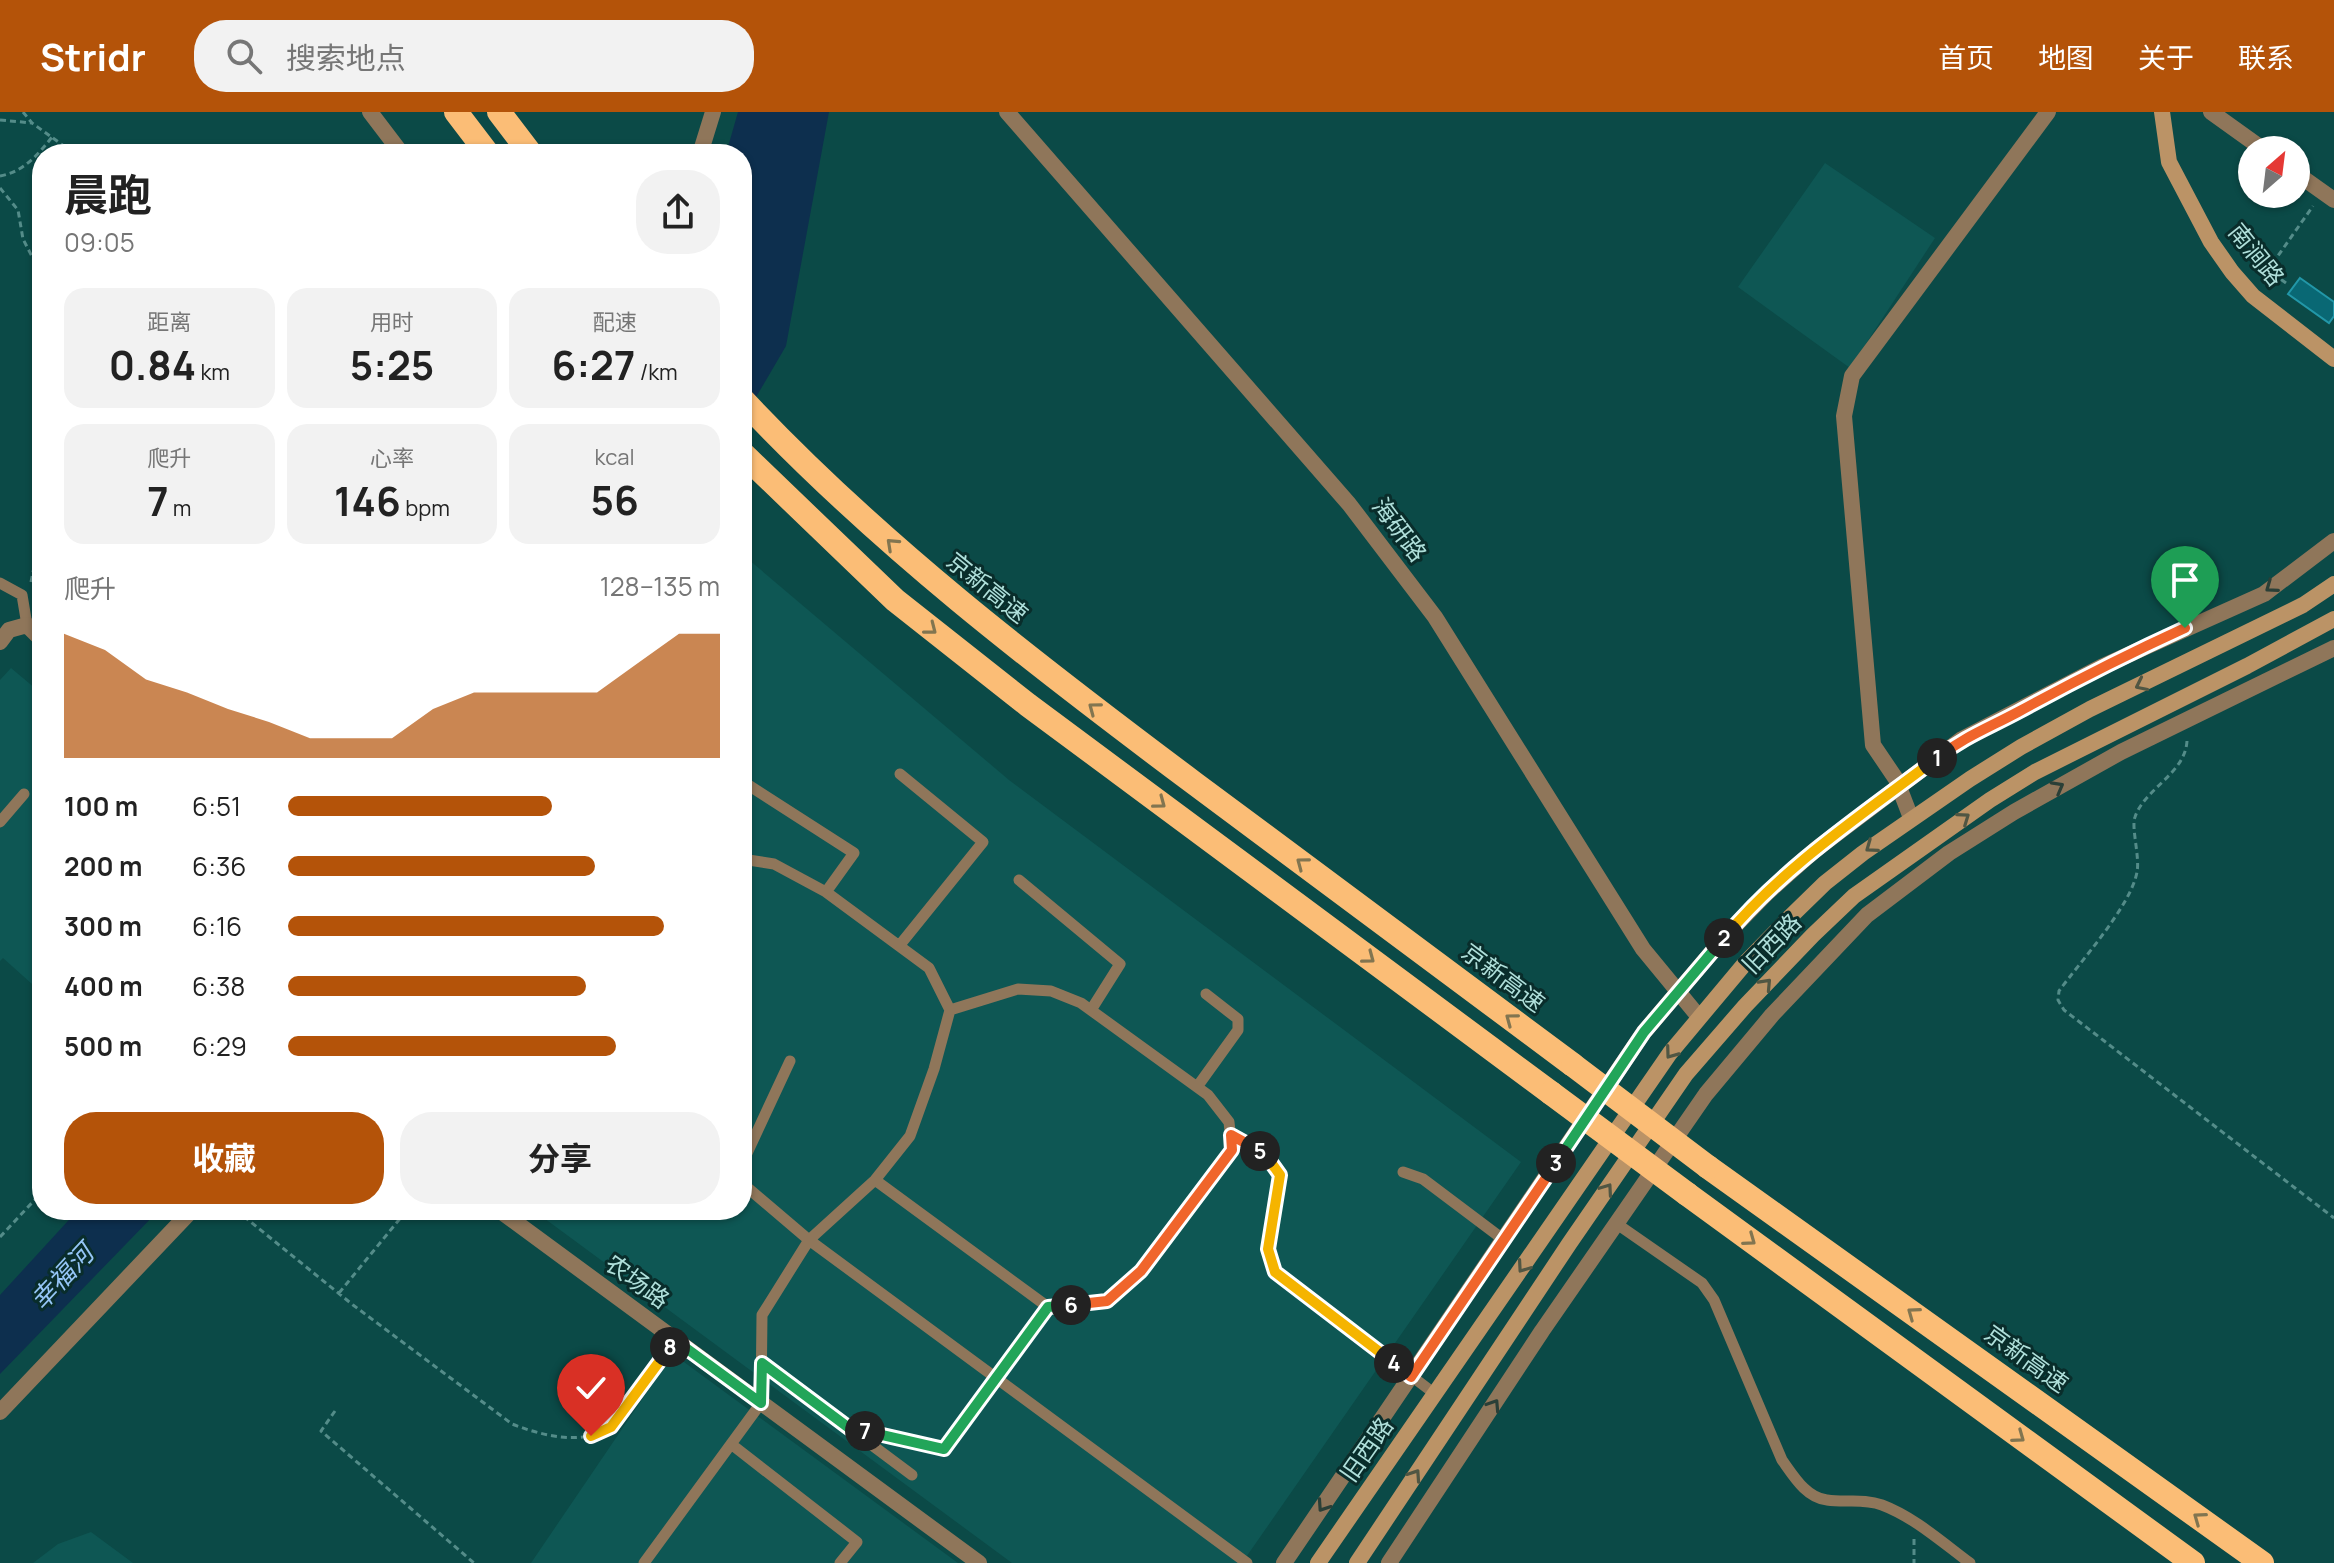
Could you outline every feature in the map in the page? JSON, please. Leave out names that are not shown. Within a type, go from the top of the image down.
[{"type":"highway","points":[[456,112],[480,144]]},
{"type":"highway","points":[[499,112],[523,144]]},
{"type":"highway","name":"京新高速","points":[[752,410],[784,444],[916,566],[1047,673],[1708,1167],[2262,1563]]},
{"type":"highway","points":[[752,463],[895,600],[1016,696],[1687,1194],[2193,1563]]},
{"type":"main road","name":"南涧路","points":[[2162,112],[2169,162],[2211,242],[2253,296],[2334,359]]},
{"type":"main road","name":"旧西路","points":[[1318,1563],[1670,1053],[1747,961],[1825,883],[1911,818],[2021,747],[2090,709],[2303,605],[2334,584]]},
{"type":"main road","name":"旧西路","points":[[1357,1563],[1686,1074],[1813,935],[1854,896],[2035,772],[2334,619]]},
{"type":"street","points":[[370,112],[394,144]]},
{"type":"street","points":[[703,144],[713,112]]},
{"type":"street","name":"海研路","points":[[1007,112],[1368,529],[1435,617],[1643,949],[1699,1017]]},
{"type":"street","points":[[1911,818],[1898,785],[1873,745],[1844,416],[1852,376],[2048,112]]},
{"type":"street","points":[[2211,112],[2244,136]]},
{"type":"street","points":[[2310,183],[2328,196]]},
{"type":"street","points":[[1284,1563],[1644,1032],[1729,932],[1768,892],[1815,850],[1962,739],[2101,667],[2264,594],[2334,541]]},
{"type":"street","points":[[0,642],[9,630],[27,625],[32,630]]},
{"type":"street","points":[[1389,1563],[1542,1331],[1706,1094],[1736,1056],[1867,915],[1949,853],[2014,812],[2121,752],[2334,648]]},
{"type":"street","points":[[0,1412],[182,1220]]},
{"type":"street","name":"农场路","points":[[513,1220],[979,1563]]},
{"type":"lane","points":[[0,583],[22,595],[27,625]]},
{"type":"lane","points":[[899,946],[983,842],[900,774]]},
{"type":"lane","points":[[752,787],[854,853],[826,892]]},
{"type":"lane","points":[[0,822],[24,794]]},
{"type":"lane","points":[[644,1563],[761,1403],[762,1315],[809,1240],[875,1180],[910,1136],[934,1069],[950,1010],[929,968],[826,892],[774,864],[752,861]]},
{"type":"lane","points":[[1019,880],[1120,964],[1091,1010]]},
{"type":"lane","points":[[875,1180],[1048,1307],[1107,1301],[1141,1271],[1232,1150],[1229,1122],[1208,1095],[1081,1003],[1051,991],[1018,989],[950,1010]]},
{"type":"lane","points":[[1197,1087],[1238,1030],[1238,1019],[1206,994]]},
{"type":"lane","points":[[752,1143],[790,1061]]},
{"type":"lane","points":[[1231,1135],[1265,1154],[1280,1175],[1268,1249],[1275,1272],[1435,1394]]},
{"type":"lane","points":[[1403,1172],[1423,1179],[1504,1240]]},
{"type":"lane","points":[[752,1192],[809,1240],[1247,1563]]},
{"type":"lane","points":[[1617,1224],[1702,1283],[1714,1300],[1782,1460],[1798,1482],[1812,1494],[1826,1500],[1859,1499],[1900,1512],[1970,1563]]},
{"type":"lane","points":[[849,1428],[944,1449],[1048,1307]]},
{"type":"lane","points":[[762,1363],[912,1475]]},
{"type":"lane","points":[[731,1444],[857,1542],[840,1563]]},
{"type":"path","points":[[23,112],[32,123],[61,144]]},
{"type":"path","points":[[0,120],[32,123]]},
{"type":"path","points":[[46,144],[52,137]]},
{"type":"path","points":[[0,176],[13,174],[32,159]]},
{"type":"path","points":[[0,188],[18,210],[23,239],[32,260]]},
{"type":"path","points":[[2286,283],[2268,270],[2328,196]]},
{"type":"path","points":[[22,595],[30,586],[32,576]]},
{"type":"path","points":[[2187,721],[2186,746],[2178,764],[2133,820],[2138,865],[2129,893],[2059,991],[2058,1000],[2064,1010],[2334,1218]]},
{"type":"path","points":[[0,1237],[32,1203]]},
{"type":"path","points":[[248,1220],[512,1424],[540,1435],[591,1436],[611,1427],[675,1340]]},
{"type":"path","points":[[339,1293],[399,1220]]},
{"type":"path","points":[[335,1411],[321,1431],[474,1563]]},
{"type":"path","points":[[1912,1521],[1914,1563]]},
{"type":"shaded area","points":[[1825,163],[1935,238],[1850,368],[1738,287]]},
{"type":"shaded area","points":[[752,562],[1009,780],[1521,1162],[1242,1563],[1012,1563],[547,1220],[752,1220]]},
{"type":"shaded area","points":[[11,668],[32,686],[32,984],[3,958],[0,961],[0,680]]},
{"type":"shaded area","points":[[673,1354],[958,1563],[531,1563]]},
{"type":"shaded area","points":[[91,1532],[133,1563],[33,1563],[58,1544]]},
{"type":"water","points":[[738,112],[829,112],[786,346],[752,404],[752,144],[729,144]]},
{"type":"water","name":"幸福河","points":[[69,1220],[149,1220],[0,1374],[0,1295]]},
{"type":"building","points":[[2300,278],[2334,302],[2334,316],[2329,323],[2288,294]]},
{"type":"route","points":[[591,1436],[611,1427],[675,1340],[761,1403],[762,1363],[849,1428],[944,1449],[1048,1307],[1107,1301],[1141,1271],[1232,1150],[1231,1135],[1265,1154],[1280,1175],[1268,1249],[1275,1272],[1411,1377],[1644,1032],[1729,932],[1768,892],[1815,850],[1962,739],[2101,667],[2185,628]]}]
